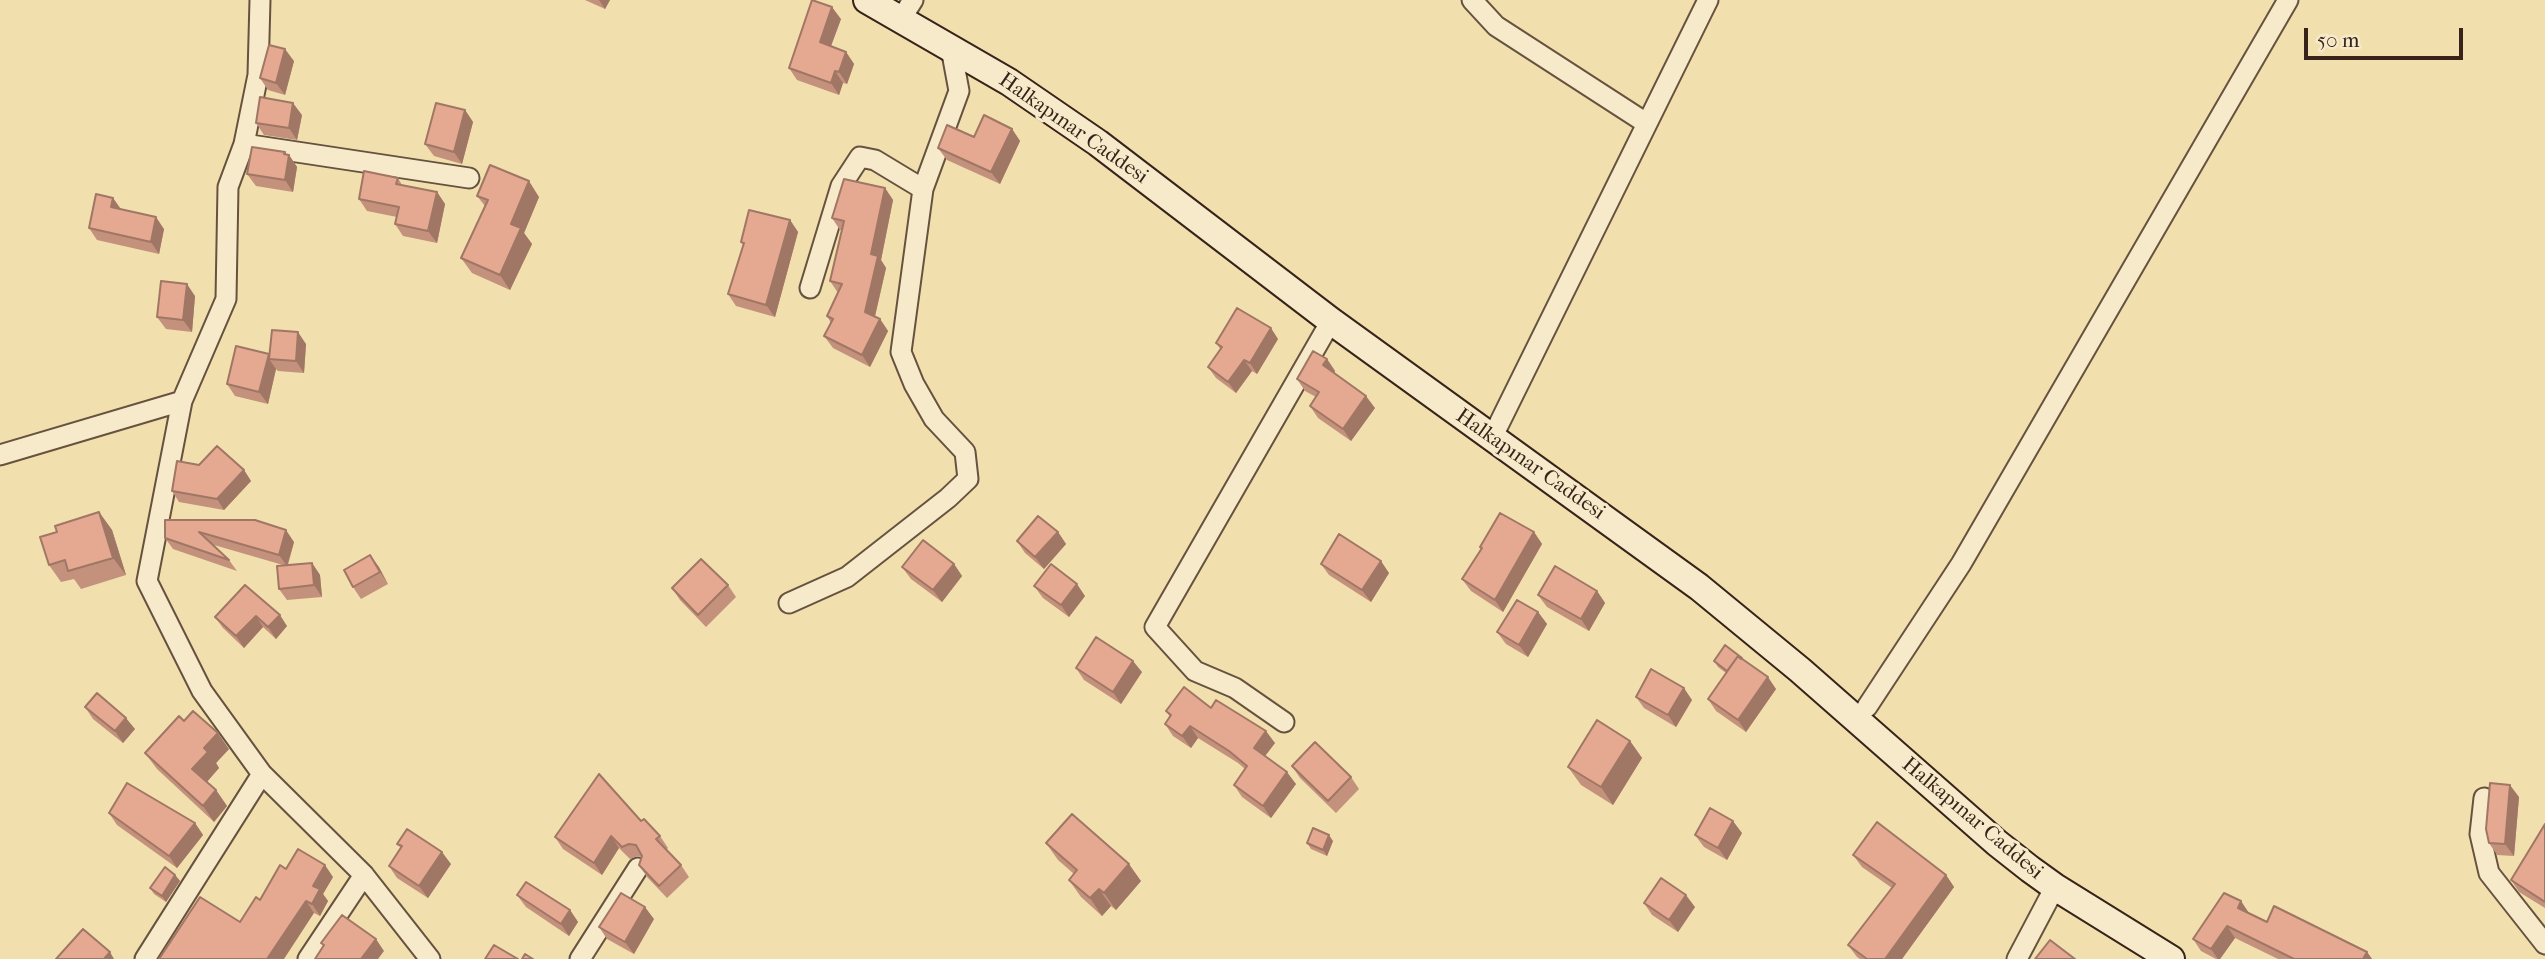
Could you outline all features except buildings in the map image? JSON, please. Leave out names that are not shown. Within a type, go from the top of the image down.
[{"type":"main road","name":"Halkapınar Caddesi","points":[[867,0],[907,9],[951,48],[1009,82],[1076,128],[1331,321],[1709,596],[1818,686],[1997,843],[2055,887],[2171,959]]},
{"type":"street","points":[[260,0],[258,75],[244,144],[228,187],[226,299],[182,401],[147,581],[202,691],[262,774],[364,875],[430,959]]},
{"type":"street","points":[[1472,0],[1496,26],[1646,123]]},
{"type":"street","points":[[1492,438],[1708,0]]},
{"type":"street","points":[[1867,706],[1961,565],[2288,0]]},
{"type":"street","points":[[789,603],[847,577],[948,498],[968,479],[965,453],[934,419],[914,384],[901,352],[923,189],[960,91],[951,48]]},
{"type":"street","points":[[244,144],[469,178]]},
{"type":"street","points":[[810,288],[841,186],[860,157],[875,160],[923,189]]},
{"type":"street","points":[[1284,722],[1235,688],[1195,671],[1156,627],[1331,321]]},
{"type":"street","points":[[0,455],[182,401]]},
{"type":"street","points":[[145,959],[262,774]]},
{"type":"street","points":[[2484,798],[2480,834],[2489,873],[2545,944]]},
{"type":"street","points":[[580,959],[638,867]]},
{"type":"street","points":[[308,959],[364,875]]},
{"type":"street","points":[[2017,959],[2055,887]]}]
